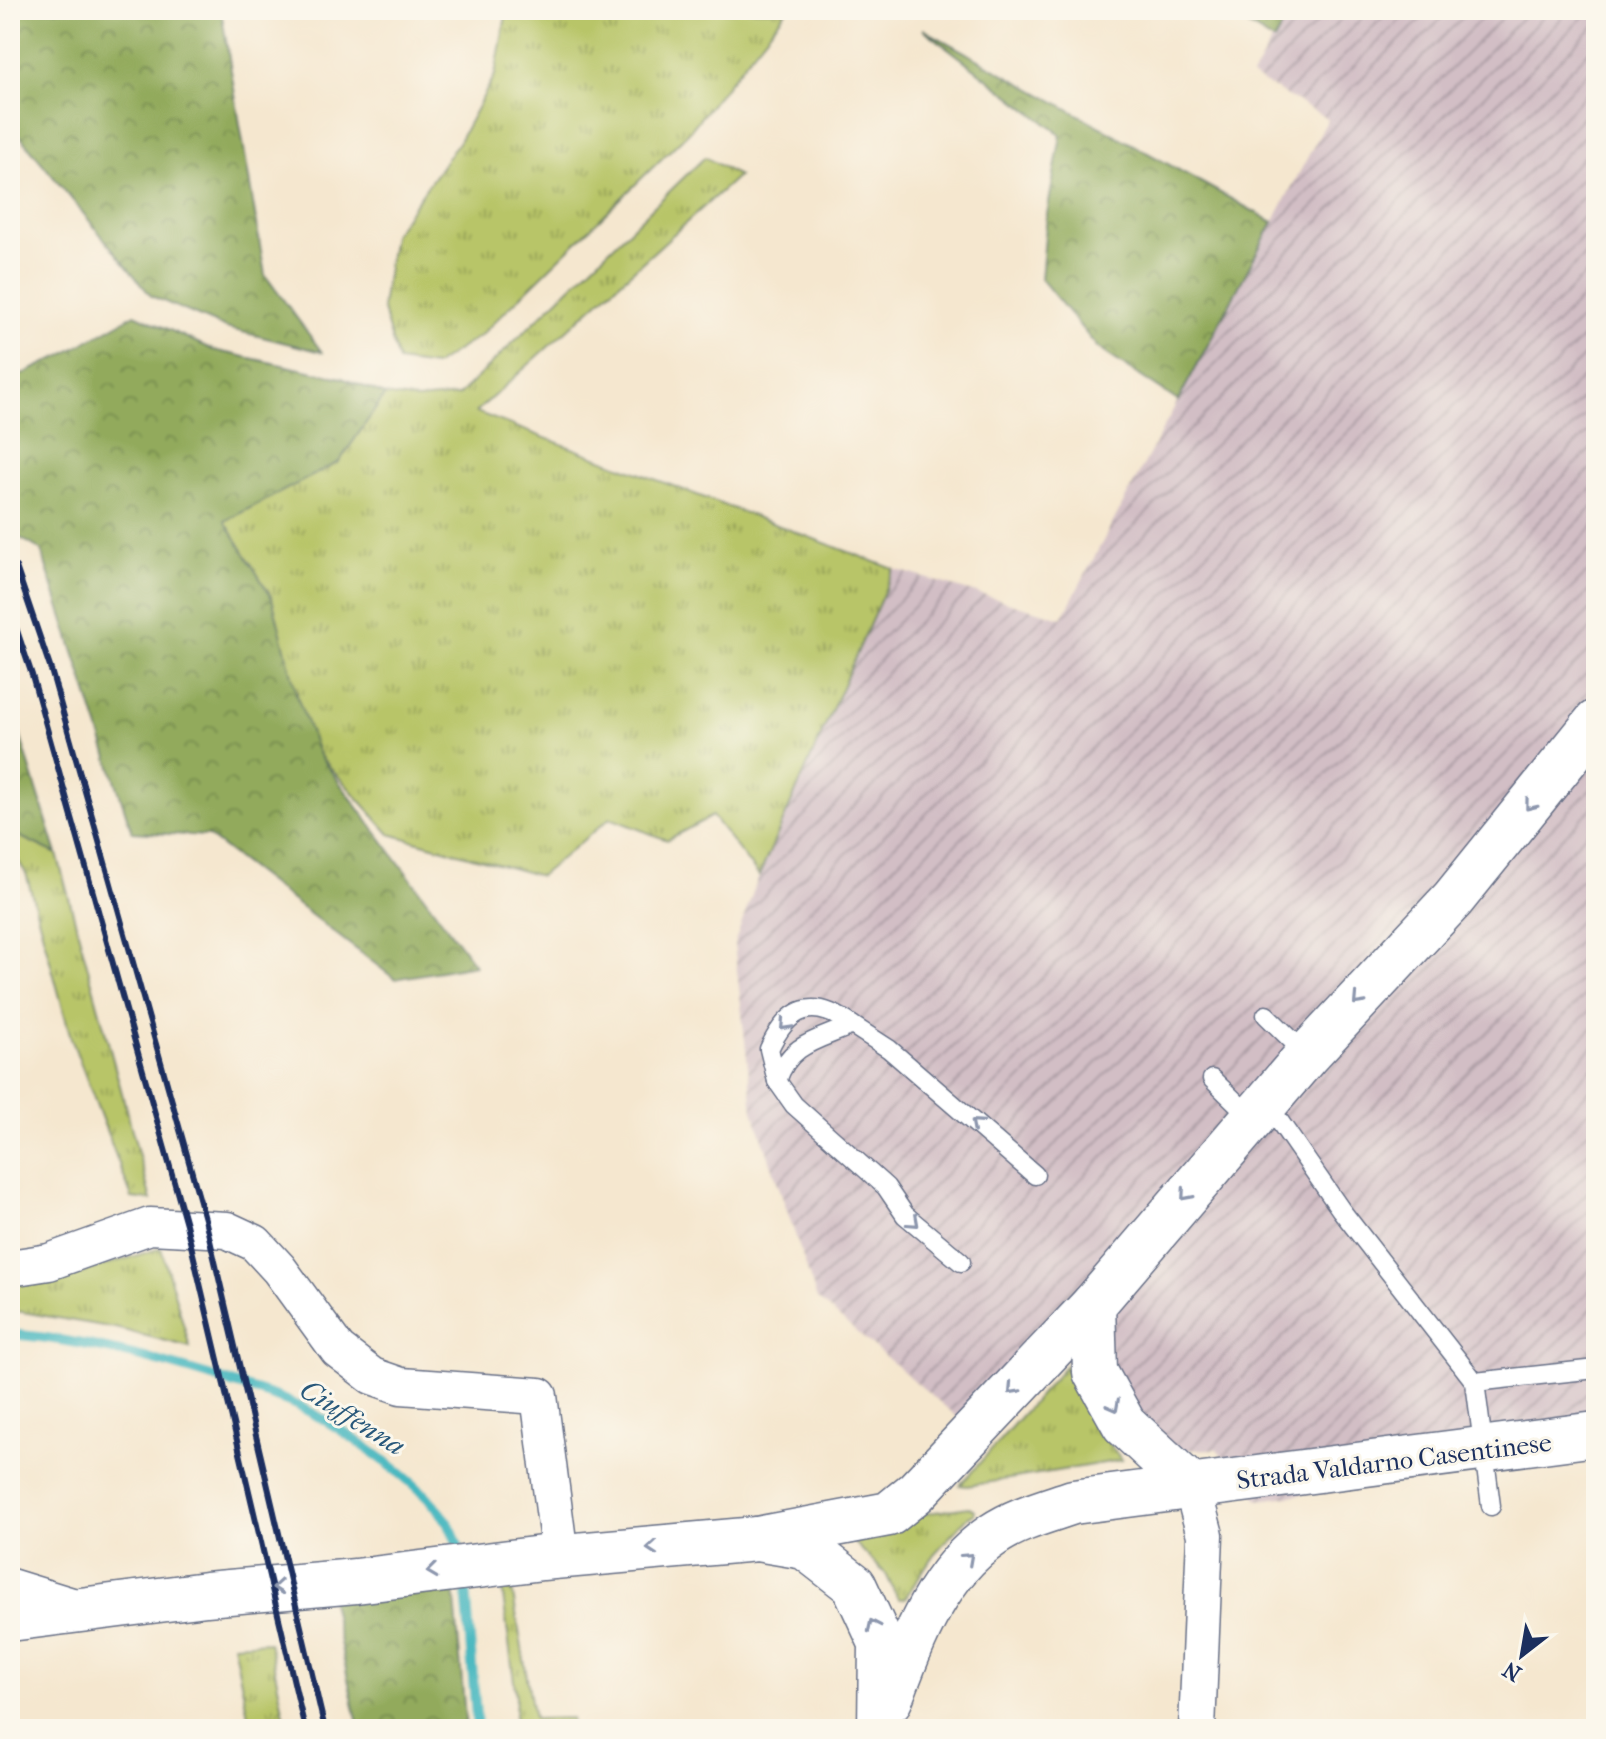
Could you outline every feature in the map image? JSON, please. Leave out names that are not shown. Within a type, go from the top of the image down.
[{"type":"main road","points":[[10,1619],[206,1594],[356,1581],[560,1556],[757,1539],[889,1514],[916,1492],[1093,1305],[1307,1055],[1453,899],[1580,754],[1596,722]]},
{"type":"main road","points":[[1093,1305],[1095,1372],[1124,1424],[1192,1487]]},
{"type":"main road","name":"Strada Valdarno Casentinese","points":[[880,1727],[927,1611],[956,1569],[993,1534],[1040,1513],[1073,1502],[1596,1434]]},
{"type":"main road","points":[[757,1539],[805,1547],[854,1585],[881,1643],[880,1727]]},
{"type":"street","points":[[10,1268],[49,1262],[150,1226],[227,1230],[255,1243],[279,1269],[338,1350],[372,1376],[401,1386],[539,1396],[560,1556]]},
{"type":"street","points":[[1192,1487],[1205,1535],[1197,1729]]},
{"type":"street","points":[[10,1587],[83,1610]]},
{"type":"lane","points":[[961,1262],[905,1215],[886,1187],[794,1105],[777,1081],[769,1049],[786,1021],[799,1011],[822,1008],[852,1025],[889,1049],[1035,1175]]},
{"type":"lane","points":[[1266,1015],[1307,1055]]},
{"type":"lane","points":[[777,1081],[786,1059],[798,1049],[852,1025]]},
{"type":"lane","points":[[1212,1079],[1259,1110],[1475,1382],[1491,1506]]},
{"type":"lane","points":[[1475,1382],[1596,1369]]},
{"type":"shaded area","points":[[1290,10],[1596,10],[1596,1455],[1259,1500],[1217,1449],[1183,1450],[1147,1432],[1105,1366],[1108,1322],[1077,1288],[961,1420],[817,1299],[753,1110],[734,944],[759,876],[894,569],[1062,618],[1328,119],[1252,76]]},
{"type":"green space","points":[[10,10],[221,10],[265,275],[322,352],[226,328],[151,296],[10,124]]},
{"type":"green space","points":[[507,10],[787,10],[689,132],[481,335],[434,366],[398,361],[382,307],[393,235],[459,141],[495,75]]},
{"type":"green space","points":[[1241,10],[1290,10],[1274,41],[1238,19]]},
{"type":"green space","points":[[923,29],[1273,222],[1178,401],[1098,348],[1041,279],[1047,214],[1061,135]]},
{"type":"green space","points":[[705,157],[738,176],[476,412],[894,569],[759,876],[712,816],[667,840],[610,818],[540,876],[390,834],[319,755],[224,521],[339,462],[385,395],[417,400],[458,396]]},
{"type":"green space","points":[[135,314],[213,350],[342,378],[385,395],[339,462],[225,521],[272,598],[298,699],[319,755],[475,965],[395,979],[208,836],[132,832],[41,550],[17,536],[10,537],[10,380],[61,356]]},
{"type":"green space","points":[[10,703],[57,854],[10,832]]},
{"type":"green space","points":[[10,832],[57,854],[151,1200],[132,1198],[71,1038],[26,873],[10,849]]},
{"type":"green space","points":[[161,1248],[190,1347],[115,1328],[10,1310],[10,1283],[60,1279]]},
{"type":"green space","points":[[1066,1365],[1089,1416],[1122,1460],[960,1485]]},
{"type":"green space","points":[[969,1507],[975,1510],[974,1514],[934,1554],[905,1598],[898,1599],[886,1574],[852,1540],[894,1518]]},
{"type":"green space","points":[[510,1577],[534,1719],[571,1718],[573,1729],[514,1729],[516,1697],[501,1580]]},
{"type":"green space","points":[[454,1587],[466,1729],[359,1729],[330,1597]]},
{"type":"green space","points":[[269,1642],[287,1729],[251,1729],[233,1644]]},
{"type":"waterway","name":"Ciuffenna","points":[[10,1334],[65,1341],[145,1358],[265,1393],[306,1410],[370,1450],[428,1499],[448,1523],[461,1557]]},
{"type":"waterway","name":"Ciuffenna","points":[[465,1576],[477,1729]]},
{"type":"railway","points":[[16,567],[51,670],[205,1219],[325,1729]]},
{"type":"railway","points":[[10,610],[32,675],[186,1224],[305,1729]]}]
